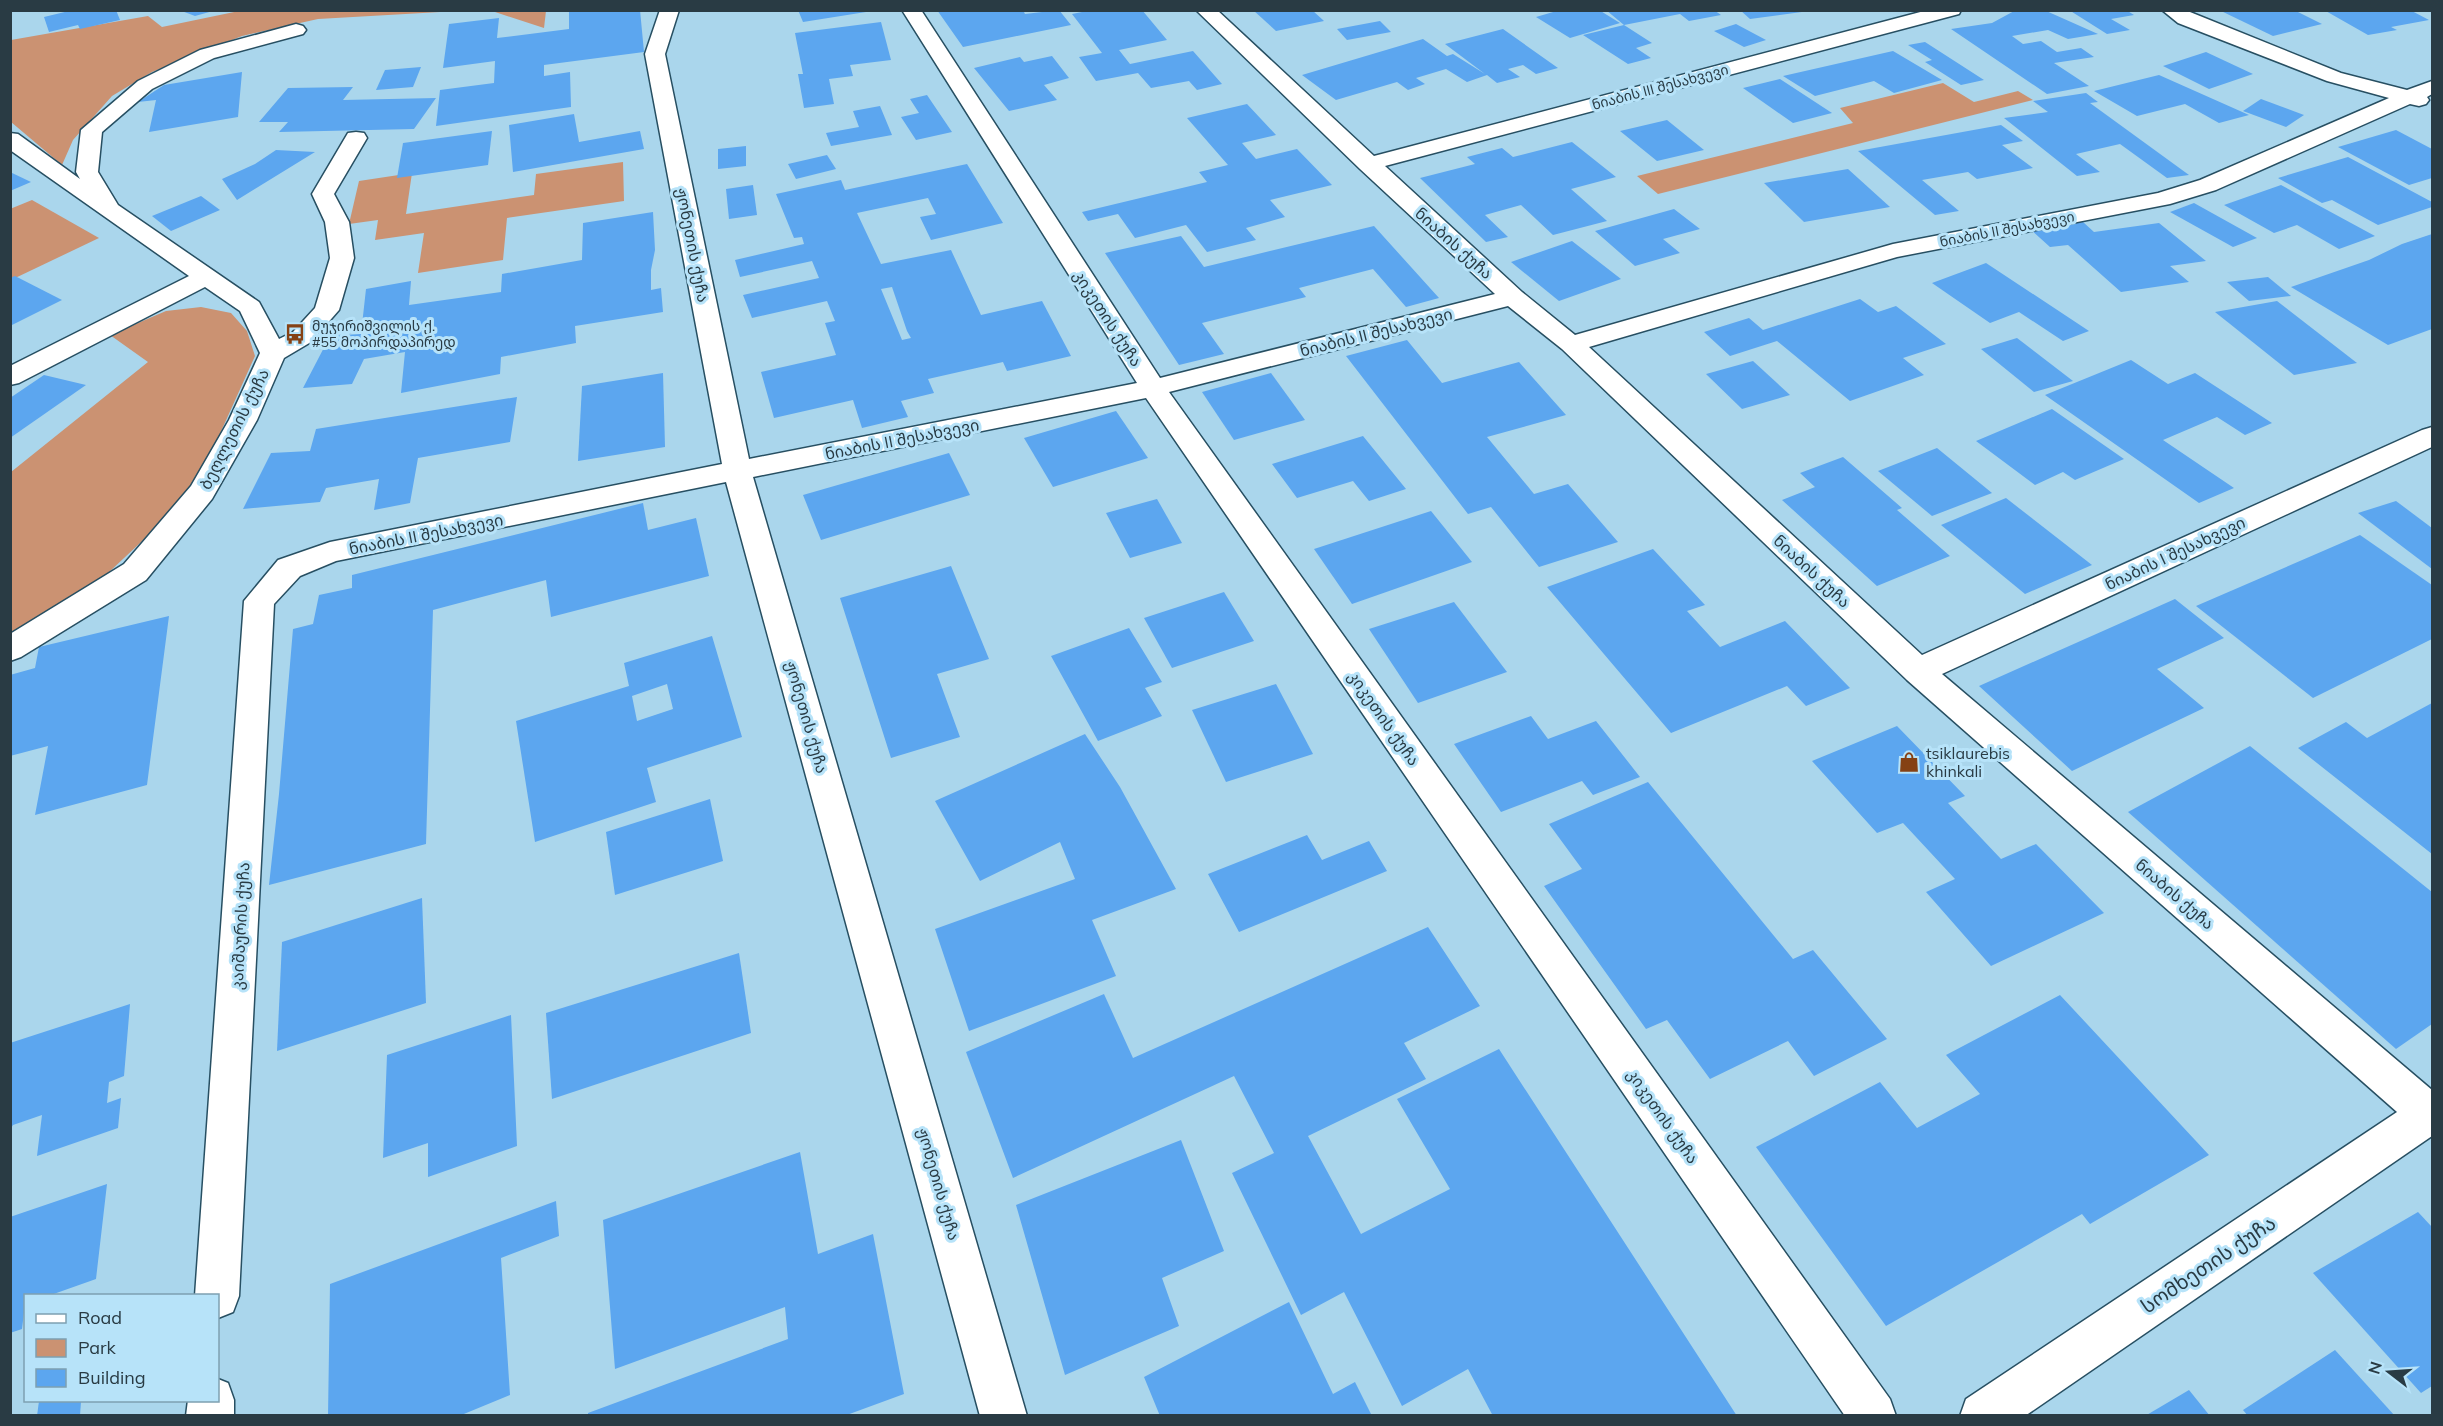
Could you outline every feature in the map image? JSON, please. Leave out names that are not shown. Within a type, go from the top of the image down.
[{"type":"street","name":"ჟონეთის ქუჩა","points":[[670,10],[655,54],[738,473],[1004,1416]]},
{"type":"street","name":"კიკეთის ქუჩა","points":[[911,10],[1153,388],[1873,1416]]},
{"type":"street","name":"ნიაბის ქუჩა","points":[[1205,10],[1513,297],[1571,344],[1918,671],[2432,1114]]},
{"type":"street","name":"ნიაბის III შესახვევი","points":[[1368,164],[1952,10]]},
{"type":"street","points":[[2171,10],[2185,19],[2334,77],[2422,100]]},
{"type":"street","points":[[111,211],[87,172],[92,130],[145,85],[207,54],[296,30]]},
{"type":"street","name":"ნიაბის II შესახვევი","points":[[1571,344],[1893,251],[2174,195],[2208,185],[2422,100],[2433,87]]},
{"type":"street","points":[[273,353],[302,338],[327,310],[342,258],[337,222],[323,194],[356,138]]},
{"type":"street","name":"ბეღლეთის ქუჩა","points":[[10,139],[250,307],[273,353],[243,420],[202,492],[135,572],[10,649]]},
{"type":"street","points":[[10,377],[207,276]]},
{"type":"street","name":"ნიაბის II შესახვევი","points":[[289,568],[330,552],[738,473],[1153,388],[1513,297]]},
{"type":"street","name":"ნიაბის I შესახვევი","points":[[1918,671],[2433,436]]},
{"type":"street","name":"კაიშაურის ქუჩა","points":[[217,1294],[259,601],[289,568]]},
{"type":"street","name":"სომხეთის ქუჩა","points":[[1983,1416],[2432,1114]]},
{"type":"green space","points":[[239,11],[458,11],[318,19],[242,36],[152,72],[112,96],[73,140],[62,165],[11,122],[11,40],[148,16],[162,27]]},
{"type":"green space","points":[[492,11],[546,11],[544,28]]},
{"type":"green space","points":[[1943,83],[1974,102],[2018,91],[2033,100],[1658,194],[1637,176],[1853,123],[1840,108]]},
{"type":"green space","points":[[623,162],[624,201],[507,218],[503,260],[418,273],[424,233],[375,240],[378,220],[349,224],[359,181],[412,173],[406,214],[534,195],[536,174]]},
{"type":"green space","points":[[32,200],[99,238],[11,280],[10,209]]},
{"type":"green space","points":[[201,307],[231,313],[247,331],[255,356],[200,478],[154,530],[108,573],[11,636],[11,472],[148,362],[110,335],[166,311]]},
{"type":"building","points":[[73,10],[116,10],[120,20],[80,29],[78,25],[49,32],[44,17]]},
{"type":"building","points":[[179,10],[213,10],[213,11],[195,16]]},
{"type":"building","points":[[569,10],[640,10],[644,52],[544,65],[544,76],[570,72],[571,107],[436,126],[440,90],[494,83],[495,61],[443,68],[449,24],[499,18],[497,38],[569,29]]},
{"type":"building","points":[[798,10],[866,10],[866,12],[803,22]]},
{"type":"building","points":[[937,10],[1023,10],[1025,14],[1059,10],[1071,25],[963,47]]},
{"type":"building","points":[[1092,10],[1142,10],[1167,40],[1119,50],[1130,64],[1193,51],[1222,84],[1197,90],[1189,81],[1151,88],[1138,73],[1096,81],[1079,57],[1102,53],[1072,14]]},
{"type":"building","points":[[1253,10],[1312,10],[1324,21],[1276,31]]},
{"type":"building","points":[[1560,10],[1599,10],[1620,23],[1570,38],[1536,17]]},
{"type":"building","points":[[1606,10],[1714,10],[1721,15],[1689,21],[1680,14],[1624,25]]},
{"type":"building","points":[[1740,10],[1809,10],[1809,11],[1750,19]]},
{"type":"building","points":[[2016,10],[2044,10],[2098,34],[2068,39],[2048,30],[2012,36],[2023,44],[2041,41],[2057,52],[2081,48],[2094,57],[2054,63],[2089,86],[2047,94],[1951,29],[1992,23]]},
{"type":"building","points":[[2069,10],[2126,10],[2134,15],[2111,19],[2130,30],[2107,34]]},
{"type":"building","points":[[2219,10],[2294,10],[2322,24],[2273,36]]},
{"type":"building","points":[[2324,10],[2410,10],[2429,20],[2391,27],[2397,30],[2368,35]]},
{"type":"building","points":[[1380,21],[1391,32],[1347,40],[1337,29]]},
{"type":"building","points":[[881,22],[891,60],[850,65],[853,76],[829,79],[834,104],[804,108],[798,74],[803,74],[795,33]]},
{"type":"building","points":[[1736,24],[1766,40],[1744,47],[1714,31]]},
{"type":"building","points":[[1624,25],[1652,43],[1636,48],[1651,58],[1628,64],[1583,35]]},
{"type":"building","points":[[1503,29],[1558,68],[1536,74],[1523,65],[1508,69],[1520,77],[1497,83],[1487,75],[1467,82],[1446,69],[1416,78],[1425,84],[1408,90],[1397,82],[1336,100],[1302,75],[1423,39],[1447,56],[1453,54],[1485,74],[1445,44]]},
{"type":"building","points":[[1925,42],[1984,80],[1961,85],[1925,62],[1932,60],[1908,45]]},
{"type":"building","points":[[1893,51],[1942,80],[1894,93],[1874,81],[1815,96],[1783,76]]},
{"type":"building","points":[[2206,52],[2253,74],[2209,89],[2163,66]]},
{"type":"building","points":[[1052,56],[1069,78],[1044,85],[1057,100],[1009,111],[974,68],[1020,57],[1024,62]]},
{"type":"building","points":[[421,67],[413,87],[376,90],[385,70]]},
{"type":"building","points":[[242,72],[238,117],[149,132],[156,100],[138,102],[164,85]]},
{"type":"building","points":[[2159,75],[2249,115],[2219,123],[2185,104],[2137,116],[2094,91]]},
{"type":"building","points":[[1780,79],[1832,113],[1793,123],[1743,88]]},
{"type":"building","points":[[353,87],[343,100],[436,98],[414,129],[279,132],[288,122],[259,122],[288,88]]},
{"type":"building","points":[[2086,93],[2098,102],[2090,103],[2189,175],[2167,178],[2120,144],[2076,154],[2100,172],[2077,176],[2004,118],[2048,112],[2033,101]]},
{"type":"building","points":[[927,95],[952,132],[916,140],[901,117],[919,113],[910,99]]},
{"type":"building","points":[[2261,99],[2304,115],[2286,127],[2243,111]]},
{"type":"building","points":[[1247,104],[1276,135],[1242,143],[1256,159],[1297,149],[1332,185],[1270,200],[1285,217],[1246,228],[1256,240],[1207,252],[1186,225],[1135,238],[1118,214],[1088,221],[1082,212],[1207,182],[1199,172],[1228,165],[1187,118]]},
{"type":"building","points":[[880,106],[892,135],[831,146],[826,133],[859,127],[853,111]]},
{"type":"building","points":[[574,114],[579,142],[640,131],[644,149],[513,172],[509,125]]},
{"type":"building","points":[[1667,120],[1704,150],[1657,161],[1620,131]]},
{"type":"building","points":[[2001,125],[2023,141],[2002,145],[2033,168],[1977,179],[1968,172],[1922,180],[1959,211],[1935,215],[1858,151]]},
{"type":"building","points":[[2396,130],[2432,149],[2432,178],[2409,185],[2338,147]]},
{"type":"building","points":[[492,131],[488,165],[397,178],[403,143]]},
{"type":"building","points":[[1572,142],[1616,177],[1571,189],[1607,221],[1553,235],[1521,205],[1485,215],[1508,237],[1486,242],[1420,178],[1475,164],[1467,157],[1502,148],[1513,157]]},
{"type":"building","points":[[746,146],[746,166],[718,169],[718,149]]},
{"type":"building","points":[[276,150],[315,152],[237,200],[222,179],[255,164]]},
{"type":"building","points":[[827,155],[836,169],[796,179],[788,164]]},
{"type":"building","points":[[2348,157],[2432,202],[2432,207],[2378,225],[2332,200],[2322,203],[2278,178]]},
{"type":"building","points":[[967,164],[1003,223],[931,240],[920,217],[936,214],[928,198],[857,213],[881,264],[951,250],[981,315],[1042,301],[1071,356],[1007,371],[1003,362],[928,379],[934,393],[901,401],[908,417],[862,428],[853,400],[774,418],[761,372],[836,355],[825,323],[835,321],[827,301],[752,318],[743,295],[819,278],[812,261],[740,277],[735,260],[804,244],[802,237],[794,238],[776,194],[841,180],[845,190]],"holes":[[[892,287],[911,338],[902,340],[881,289]]]},
{"type":"building","points":[[1848,169],[1890,207],[1804,222],[1764,183]]},
{"type":"building","points":[[10,172],[31,182],[10,191]]},
{"type":"building","points":[[753,185],[757,215],[729,219],[726,189]]},
{"type":"building","points":[[2281,185],[2375,236],[2339,249],[2297,225],[2274,233],[2224,205]]},
{"type":"building","points":[[201,196],[220,210],[171,231],[152,216]]},
{"type":"building","points":[[2194,203],[2257,238],[2233,247],[2170,212]]},
{"type":"building","points":[[1674,209],[1700,229],[1663,239],[1680,253],[1635,266],[1595,231]]},
{"type":"building","points":[[653,212],[655,250],[651,270],[651,290],[661,288],[663,312],[575,326],[576,343],[501,357],[500,374],[401,393],[405,352],[364,359],[352,384],[303,388],[330,336],[361,334],[366,289],[411,281],[409,305],[501,292],[502,274],[582,260],[583,223]]},
{"type":"building","points":[[2083,222],[2094,232],[2159,223],[2206,261],[2170,266],[2189,282],[2121,292],[2068,245],[2050,247],[2030,229]]},
{"type":"building","points":[[1374,226],[1439,298],[1406,307],[1373,269],[1299,288],[1306,297],[1202,323],[1224,354],[1179,365],[1105,253],[1181,236],[1204,267]]},
{"type":"building","points":[[2432,234],[2432,329],[2388,345],[2291,287],[2369,260],[2402,244]]},
{"type":"building","points":[[1572,241],[1621,279],[1559,301],[1511,262]]},
{"type":"building","points":[[1986,263],[2089,331],[2063,341],[2019,312],[1990,323],[1932,283]]},
{"type":"building","points":[[15,276],[62,300],[10,326],[10,278]]},
{"type":"building","points":[[2268,277],[2291,296],[2249,301],[2227,282]]},
{"type":"building","points":[[1860,299],[1878,312],[1896,306],[1946,344],[1903,358],[1924,375],[1850,401],[1777,341],[1730,356],[1704,332],[1749,318],[1763,330]]},
{"type":"building","points":[[2277,301],[2357,363],[2294,375],[2215,312]]},
{"type":"building","points":[[2017,338],[2073,381],[2034,392],[1981,349]]},
{"type":"building","points":[[1407,340],[1442,383],[1519,362],[1566,415],[1487,437],[1534,494],[1568,484],[1618,542],[1539,567],[1491,507],[1468,514],[1346,356]]},
{"type":"building","points":[[2131,360],[2168,384],[2195,373],[2272,423],[2245,435],[2217,417],[2163,440],[2234,488],[2199,503],[2045,395]]},
{"type":"building","points":[[1753,361],[1790,395],[1742,409],[1706,374]]},
{"type":"building","points":[[663,373],[665,447],[578,461],[582,386]]},
{"type":"building","points":[[1271,373],[1305,420],[1234,440],[1202,392]]},
{"type":"building","points":[[44,375],[86,385],[10,438],[10,398]]},
{"type":"building","points":[[517,397],[510,442],[418,458],[410,503],[374,510],[379,479],[326,488],[320,502],[243,509],[271,453],[310,451],[316,429]]},
{"type":"building","points":[[2052,409],[2124,459],[2075,480],[2063,472],[2035,485],[1976,441]]},
{"type":"building","points":[[1116,411],[1148,458],[1053,487],[1024,438]]},
{"type":"building","points":[[1363,436],[1406,489],[1369,501],[1353,481],[1297,498],[1272,464]]},
{"type":"building","points":[[1937,448],[1992,493],[1932,516],[1878,471]]},
{"type":"building","points":[[949,453],[970,495],[821,540],[803,495]]},
{"type":"building","points":[[1843,457],[1902,508],[1897,510],[1950,556],[1877,586],[1782,500],[1815,487],[1800,473]]},
{"type":"building","points":[[2006,498],[2092,565],[2025,594],[1941,525]]},
{"type":"building","points":[[1157,499],[1182,543],[1130,558],[1106,513]]},
{"type":"building","points":[[2396,501],[2432,528],[2432,569],[2358,513]]},
{"type":"building","points":[[643,503],[648,530],[696,518],[709,576],[551,617],[546,580],[433,610],[426,844],[269,885],[293,629],[313,624],[319,595],[352,588],[352,575]]},
{"type":"building","points":[[1431,511],[1472,562],[1352,604],[1314,549]]},
{"type":"building","points":[[2360,535],[2432,585],[2432,639],[2313,698],[2196,606]]},
{"type":"building","points":[[1653,549],[1705,605],[1687,611],[1720,647],[1785,621],[1850,688],[1806,706],[1787,686],[1671,733],[1547,587]]},
{"type":"building","points":[[951,566],[989,659],[937,674],[960,737],[891,758],[840,598]]},
{"type":"building","points":[[1224,592],[1254,641],[1172,668],[1144,618]]},
{"type":"building","points":[[2175,599],[2224,638],[2157,669],[2204,708],[2072,771],[1979,686]]},
{"type":"building","points":[[1454,602],[1507,672],[1418,703],[1369,629]]},
{"type":"building","points":[[169,616],[147,785],[35,815],[48,746],[10,756],[10,675],[35,668],[39,647]]},
{"type":"building","points":[[1129,628],[1162,682],[1145,688],[1162,716],[1098,741],[1051,656]]},
{"type":"building","points":[[712,636],[742,737],[647,768],[656,802],[535,842],[516,721],[629,686],[624,663]],"holes":[[[667,684],[673,709],[637,721],[632,696]]]},
{"type":"building","points":[[1276,684],[1313,754],[1226,782],[1192,710]]},
{"type":"building","points":[[2432,703],[2432,854],[2298,748],[2346,722],[2367,738]]},
{"type":"building","points":[[1531,716],[1548,739],[1596,721],[1640,777],[1593,795],[1582,781],[1501,812],[1454,744]]},
{"type":"building","points":[[1897,726],[1965,796],[1948,803],[2001,859],[2036,844],[2104,913],[1991,966],[1926,892],[1955,879],[1903,823],[1877,833],[1812,761]]},
{"type":"building","points":[[1085,734],[1120,787],[1176,889],[1092,920],[1116,976],[969,1031],[935,929],[1075,879],[1060,842],[980,881],[935,801]]},
{"type":"building","points":[[2250,746],[2432,892],[2432,1024],[2396,1049],[2128,812]]},
{"type":"building","points":[[1648,782],[1793,959],[1813,950],[1887,1039],[1814,1076],[1788,1041],[1710,1079],[1667,1020],[1646,1029],[1544,886],[1582,869],[1549,824]]},
{"type":"building","points":[[710,799],[723,861],[615,895],[606,832]]},
{"type":"building","points":[[1307,835],[1322,860],[1369,841],[1387,871],[1239,932],[1208,874]]},
{"type":"building","points":[[422,898],[426,1003],[277,1051],[282,942]]},
{"type":"building","points":[[1428,927],[1480,1006],[1404,1043],[1426,1079],[1308,1136],[1361,1234],[1450,1189],[1397,1099],[1499,1049],[1737,1416],[1493,1416],[1468,1369],[1402,1406],[1344,1292],[1301,1315],[1232,1173],[1274,1153],[1234,1076],[1013,1178],[966,1052],[1104,994],[1133,1058]]},
{"type":"building","points":[[739,953],[751,1033],[552,1099],[546,1013]]},
{"type":"building","points":[[2060,995],[2209,1155],[2090,1224],[2082,1214],[1886,1326],[1756,1147],[1880,1082],[1917,1128],[1980,1094],[1946,1055]]},
{"type":"building","points":[[130,1004],[124,1076],[109,1082],[107,1103],[121,1098],[118,1128],[37,1156],[42,1115],[13,1125],[10,1130],[10,1043]]},
{"type":"building","points":[[511,1015],[517,1146],[428,1177],[428,1143],[383,1158],[387,1055]]},
{"type":"building","points":[[1181,1140],[1224,1251],[1162,1278],[1179,1326],[1065,1375],[1016,1205]]},
{"type":"building","points":[[800,1152],[818,1254],[873,1234],[904,1394],[844,1416],[588,1416],[588,1413],[788,1339],[785,1307],[615,1369],[603,1220]]},
{"type":"building","points":[[107,1184],[96,1279],[54,1294],[24,1294],[22,1329],[10,1333],[10,1217]]},
{"type":"building","points":[[556,1201],[559,1236],[501,1258],[510,1395],[459,1416],[328,1416],[330,1284]]},
{"type":"building","points":[[2418,1212],[2432,1227],[2432,1386],[2421,1393],[2313,1273]]},
{"type":"building","points":[[1289,1302],[1333,1394],[1355,1382],[1372,1416],[1160,1416],[1144,1377]]},
{"type":"building","points":[[2335,1350],[2395,1416],[2248,1416],[2243,1410]]},
{"type":"building","points":[[2189,1390],[2210,1416],[2145,1416]]},
{"type":"building","points":[[39,1402],[81,1402],[80,1416],[37,1416]]},
{"type":"place","name":"მუჯირიშვილის ქ. #55 მოპირდაპირედ","points":[[295,334]]},
{"type":"place","name":"tsiklaurebis khinkali","points":[[1909,762]]}]
